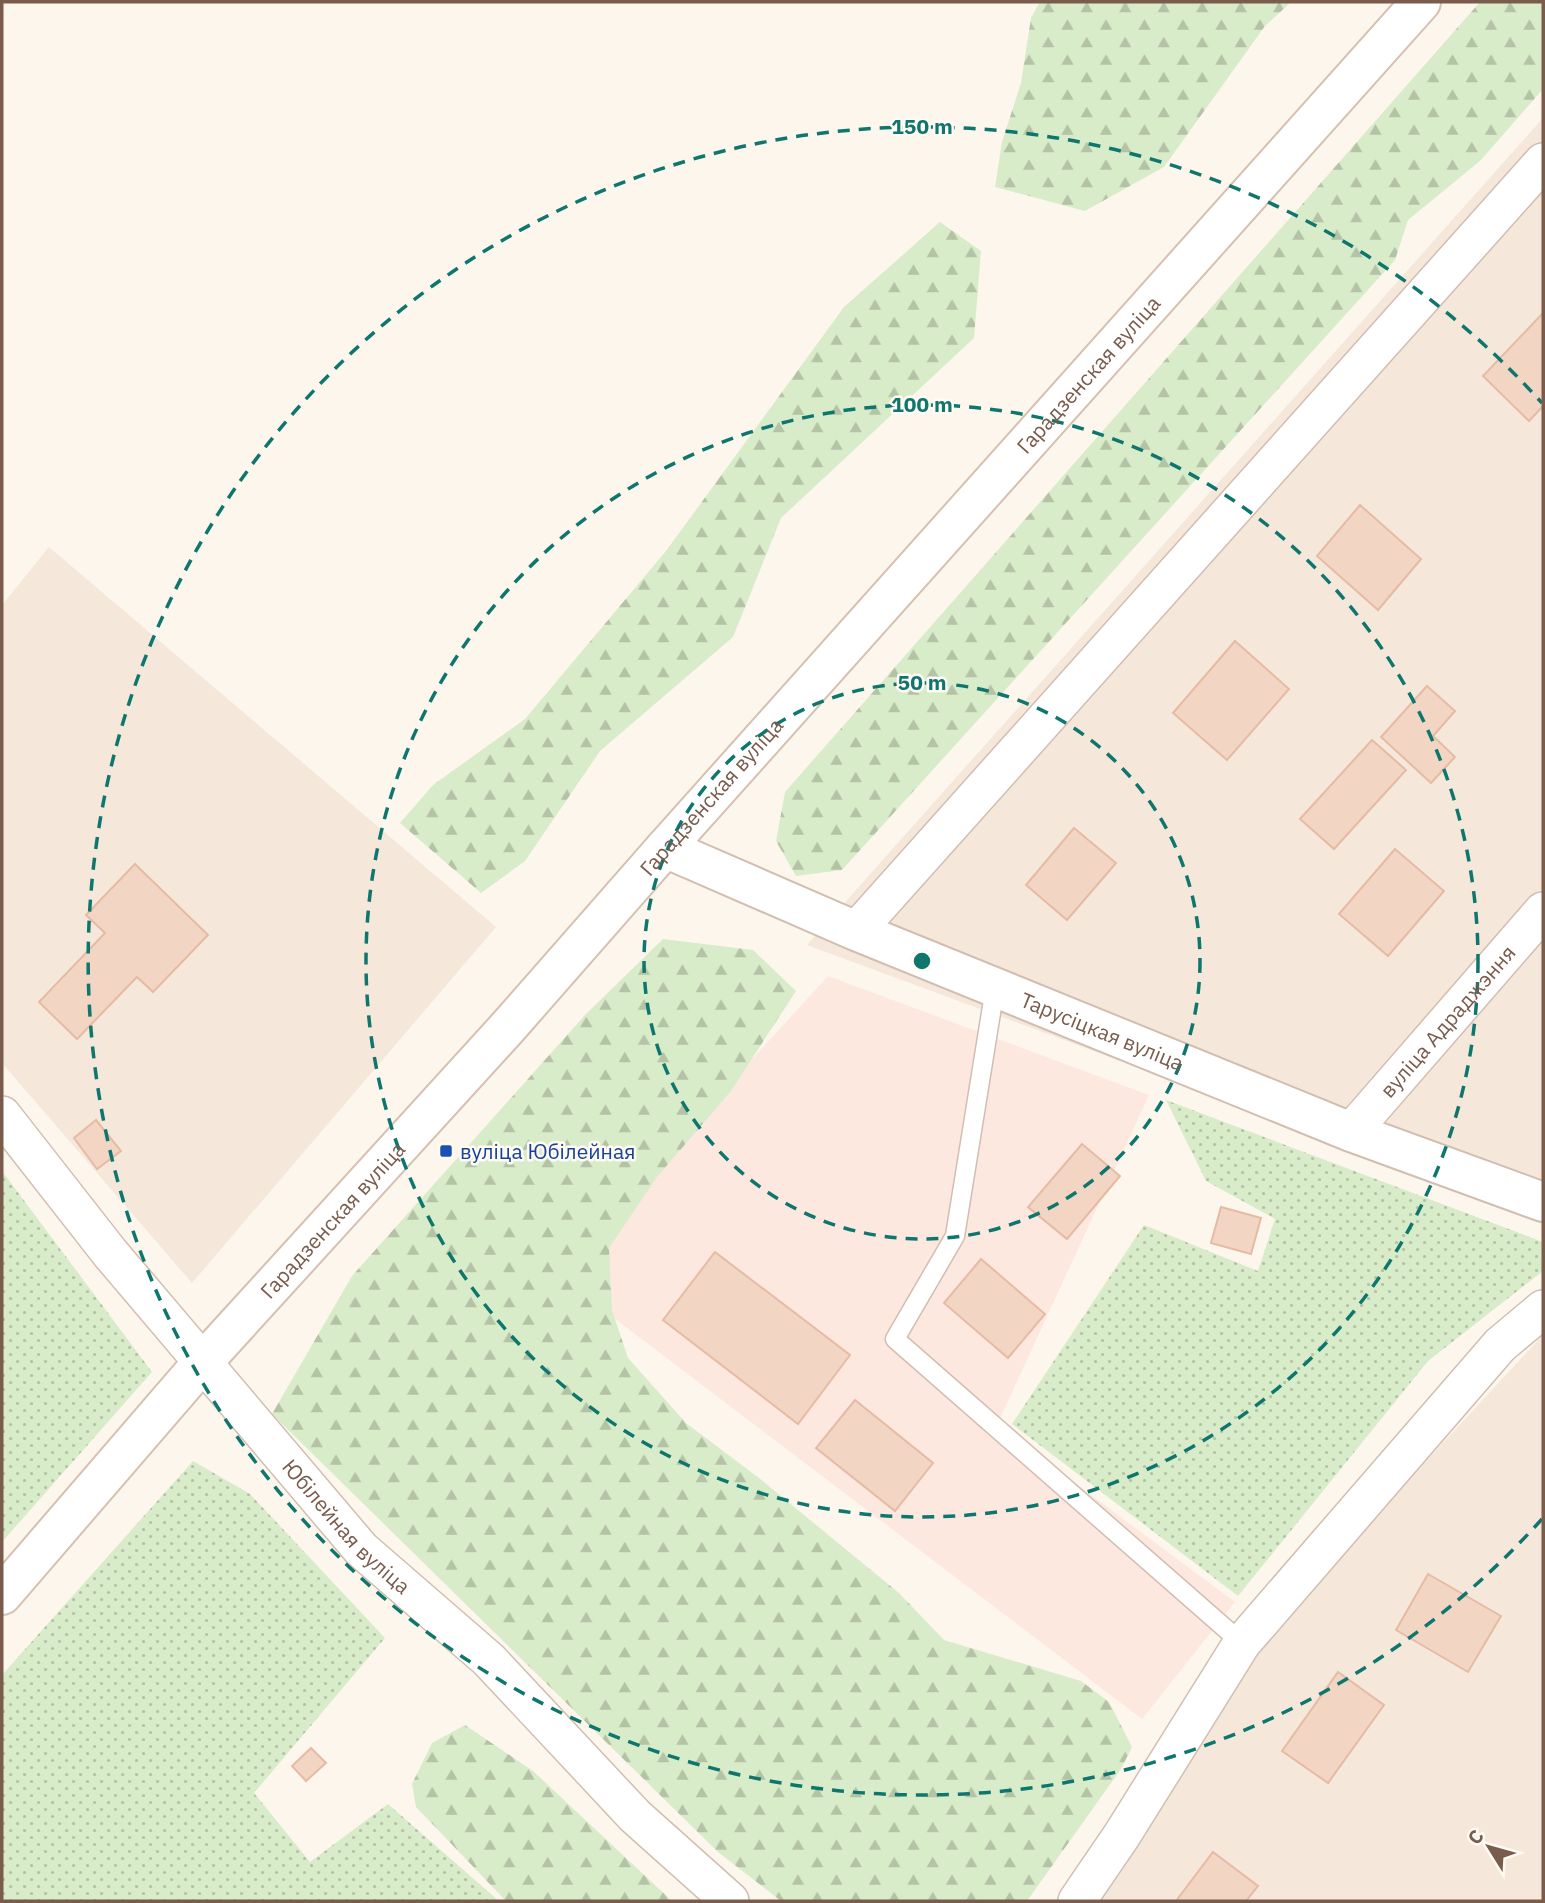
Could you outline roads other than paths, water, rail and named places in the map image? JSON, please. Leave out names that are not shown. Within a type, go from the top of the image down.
[{"type":"main road","name":"Гарадзенская вуліца","points":[[2,1595],[202,1363],[508,1027],[1421,2]]},
{"type":"main road","name":"Тарусіцкая вуліца","points":[[665,848],[856,931],[1351,1132],[1543,1202]]},
{"type":"street","points":[[856,931],[1543,162]]},
{"type":"street","name":"вуліца Адраджэння","points":[[1351,1132],[1543,911]]},
{"type":"street","name":"Юбілейная вуліца","points":[[2,1115],[110,1253],[361,1549],[489,1660],[635,1816],[730,1901]]},
{"type":"street","points":[[1077,1901],[1122,1836],[1242,1643],[1500,1345],[1543,1308]]},
{"type":"lane","points":[[995,988],[955,1236],[895,1339],[1242,1643]]},
{"type":"place","name":"вуліца Юбілейная","points":[[446,1151]]}]
